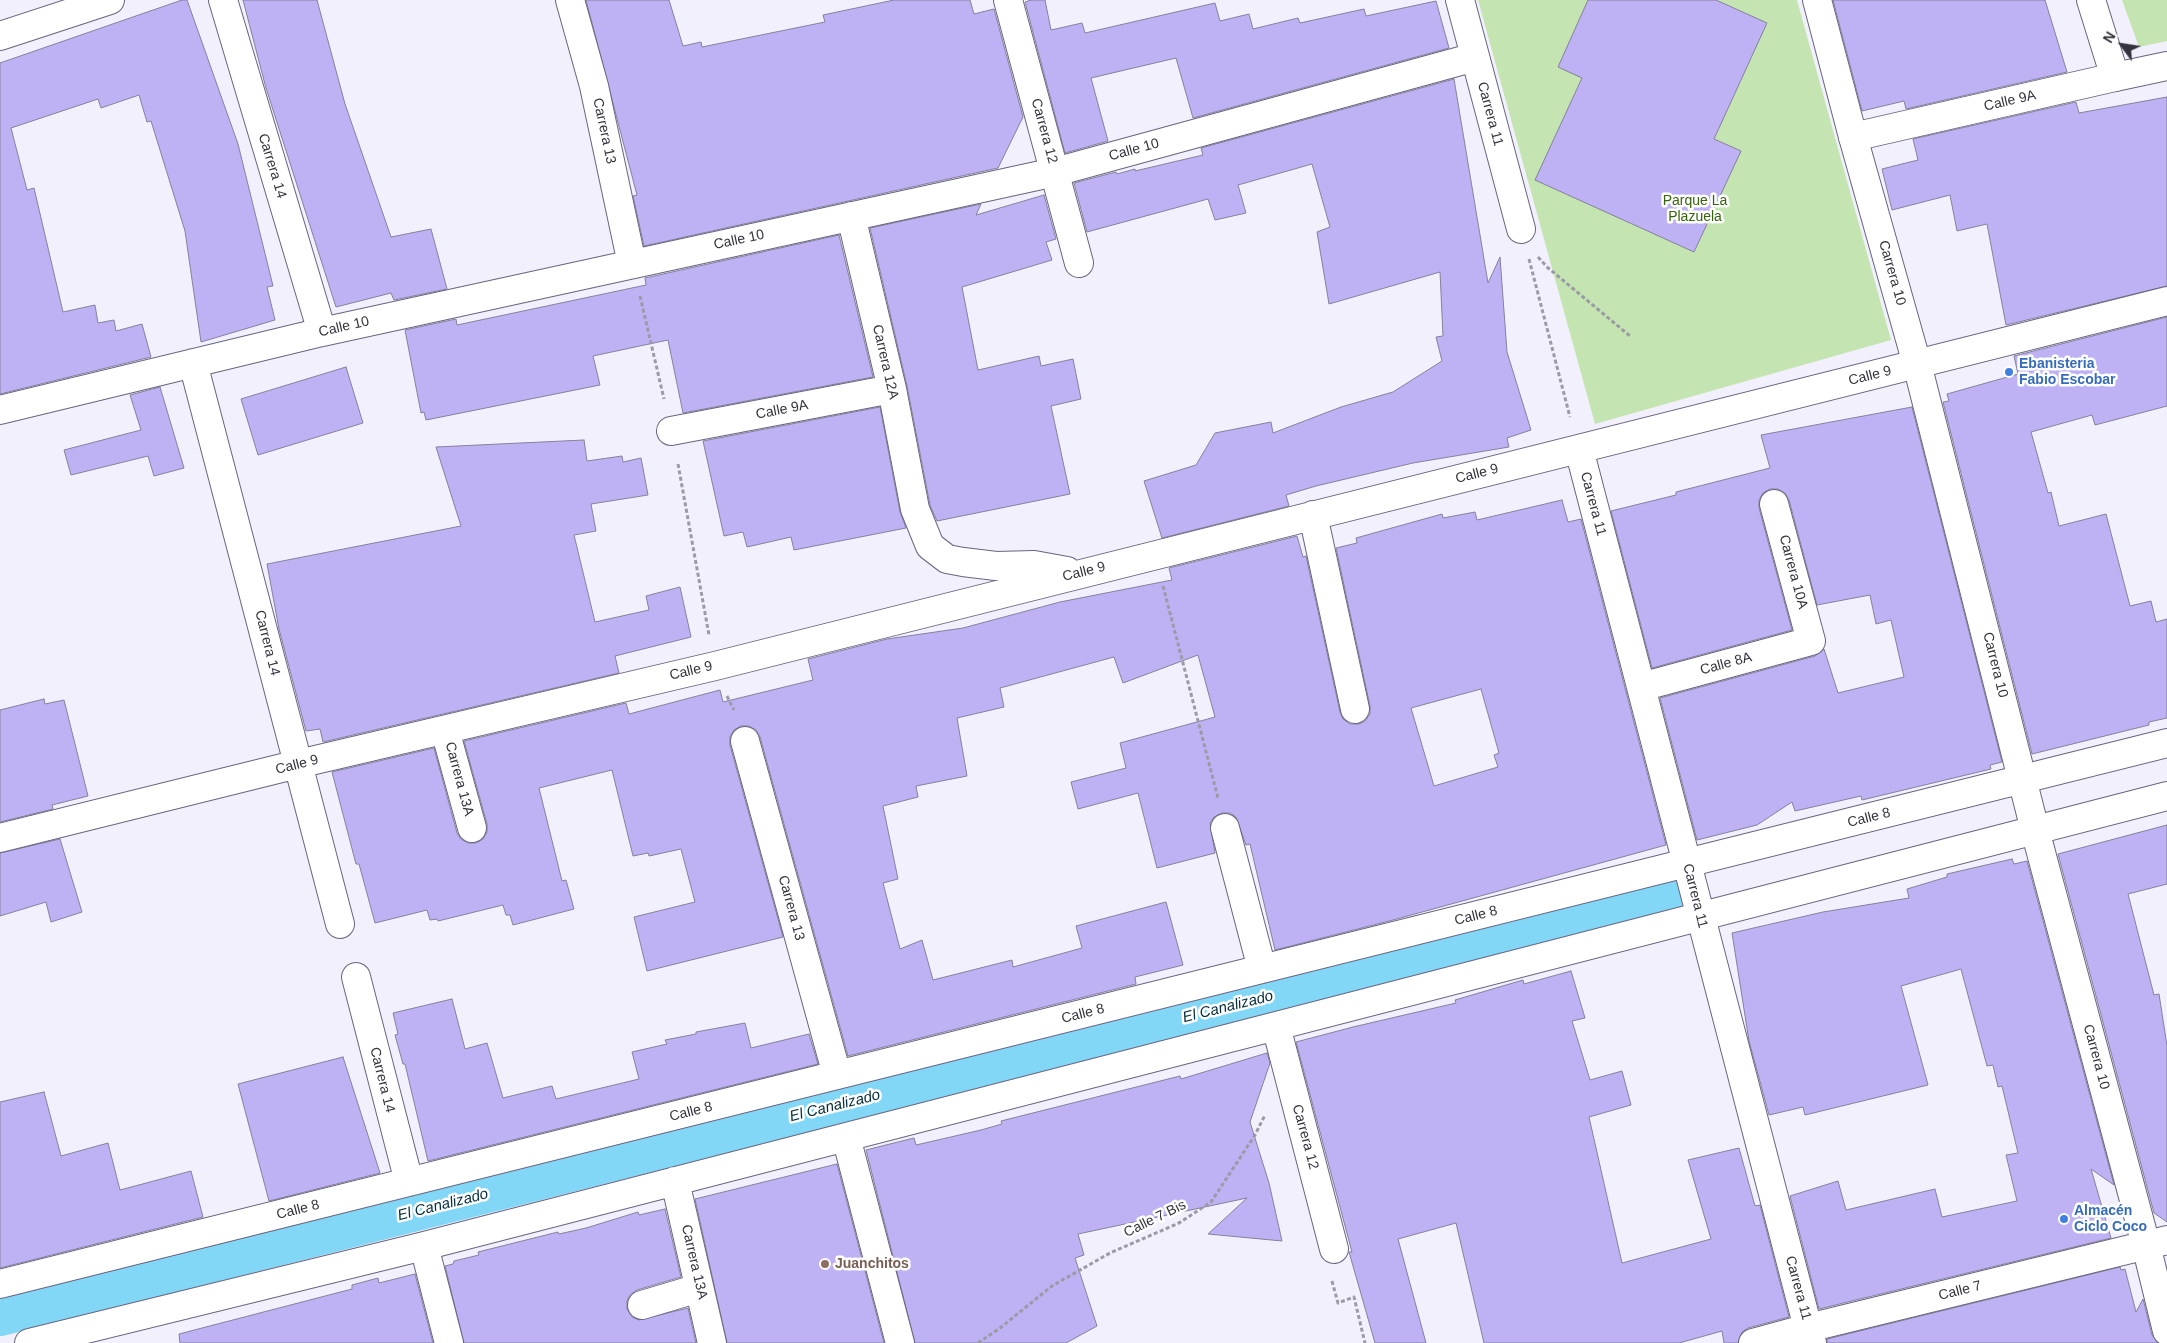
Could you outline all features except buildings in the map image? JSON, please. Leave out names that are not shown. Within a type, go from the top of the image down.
[{"type":"street","points":[[0,36],[110,0]]},
{"type":"street","name":"Carrera 14","points":[[223,0],[322,332]]},
{"type":"street","name":"Carrera 13","points":[[570,0],[594,86],[632,264]]},
{"type":"street","name":"Carrera 12","points":[[1008,0],[1079,263]]},
{"type":"street","name":"Carrera 11","points":[[1460,0],[1521,228]]},
{"type":"street","name":"Carrera 10","points":[[1817,0],[1853,137],[1918,364],[2024,779],[2035,830],[2157,1242],[2167,1331]]},
{"type":"street","points":[[2092,0],[2115,77]]},
{"type":"street","name":"Calle 10","points":[[0,410],[322,332],[1054,172],[1475,57]]},
{"type":"street","name":"Calle 9A","points":[[1853,137],[2167,66]]},
{"type":"street","name":"Carrera 12A","points":[[851,216],[892,389],[915,509],[930,546],[946,559],[996,566],[1034,565],[1078,573]]},
{"type":"street","name":"Calle 9","points":[[0,838],[298,764],[715,666],[1078,573],[2167,301]]},
{"type":"street","name":"Carrera 14","points":[[193,363],[340,924]]},
{"type":"street","name":"Calle 9A","points":[[671,430],[892,389]]},
{"type":"street","name":"Carrera 11","points":[[1579,449],[1810,1335]]},
{"type":"street","name":"Carrera 10A","points":[[1774,504],[1811,641]]},
{"type":"street","points":[[1313,515],[1355,709]]},
{"type":"street","name":"Calle 8A","points":[[1641,687],[1811,641]]},
{"type":"street","name":"Carrera 13A","points":[[445,730],[472,828]]},
{"type":"street","name":"Carrera 13","points":[[745,742],[837,1075]]},
{"type":"street","name":"Calle 8","points":[[0,1284],[2167,744]]},
{"type":"street","points":[[29,1343],[424,1246],[2167,796]]},
{"type":"street","points":[[1225,828],[1262,969]]},
{"type":"street","name":"Carrera 14","points":[[356,977],[409,1182]]},
{"type":"street","name":"Carrera 12","points":[[1276,1026],[1334,1249]]},
{"type":"street","points":[[846,1137],[900,1343]]},
{"type":"street","name":"Carrera 13A","points":[[675,1181],[712,1343]]},
{"type":"street","name":"Calle 7","points":[[1753,1343],[1810,1335],[2157,1242]]},
{"type":"street","points":[[424,1246],[449,1343]]},
{"type":"street","points":[[642,1305],[699,1288]]},
{"type":"path","points":[[1521,228],[1531,247],[1547,267],[1630,336]]},
{"type":"path","points":[[1521,228],[1579,449]]},
{"type":"path","points":[[1155,554],[1225,828]]},
{"type":"path","name":"Calle 7 Bis","points":[[978,1343],[1000,1328],[1052,1286],[1110,1253],[1179,1223],[1211,1202],[1255,1135],[1267,1111]]},
{"type":"path","points":[[1338,1302],[1354,1297],[1365,1343]]},
{"type":"green space","name":"Parque La Plazuela","points":[[1478,0],[1797,0],[1891,340],[1595,424]]},
{"type":"green space","points":[[2122,0],[2167,0],[2167,41],[2139,47]]},
{"type":"waterway","name":"El Canalizado","points":[[0,1317],[1671,895]]},
{"type":"place","name":"Ebanisteria Fabio Escobar","points":[[2009,372]]},
{"type":"place","name":"Almacén Ciclo Coco","points":[[2064,1219]]},
{"type":"place","name":"Juanchitos","points":[[825,1264]]}]
